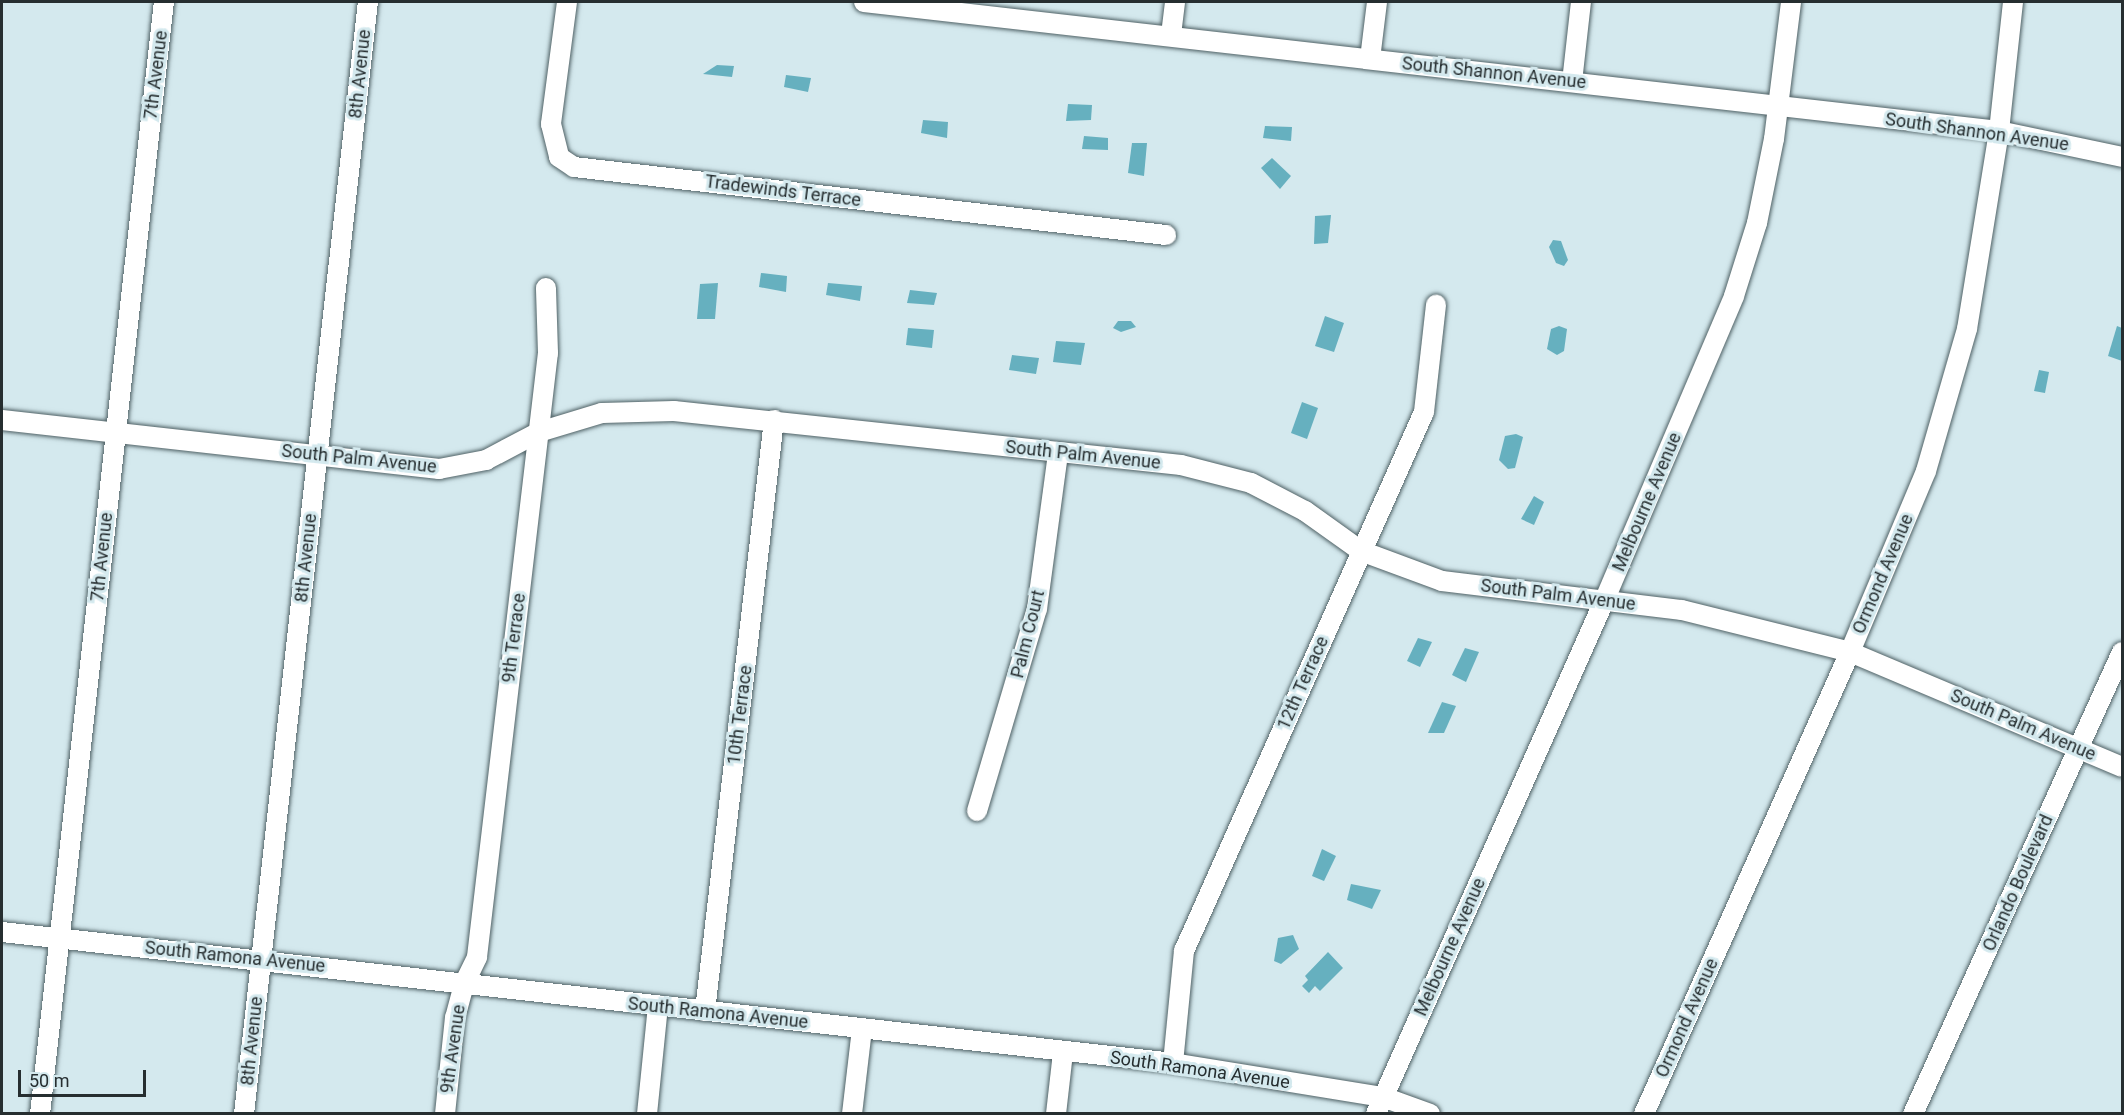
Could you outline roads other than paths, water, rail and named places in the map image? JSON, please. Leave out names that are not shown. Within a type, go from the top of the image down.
[{"type":"street","name":"7th Avenue","points":[[40,1113],[164,2]]},
{"type":"street","name":"8th Avenue","points":[[244,1113],[368,2]]},
{"type":"street","name":"Tradewinds Terrace","points":[[567,2],[551,124],[559,157],[574,167],[1166,235]]},
{"type":"street","name":"South Shannon Avenue","points":[[864,2],[975,8],[1370,59],[1999,131],[2122,157]]},
{"type":"street","points":[[1171,35],[1175,2]]},
{"type":"street","points":[[1370,59],[1377,2]]},
{"type":"street","points":[[1572,82],[1581,2]]},
{"type":"street","name":"Melbourne Avenue","points":[[1379,1105],[1605,599],[1734,296],[1756,223],[1778,107],[1791,2]]},
{"type":"street","name":"Ormond Avenue","points":[[1644,1113],[1850,652],[1926,471],[1967,329],[1999,131],[2013,2]]},
{"type":"street","name":"9th Terrace","points":[[464,984],[477,957],[539,432],[548,353],[546,288]]},
{"type":"street","name":"12th Terrace","points":[[1173,1063],[1184,951],[1424,412],[1436,305]]},
{"type":"street","name":"South Palm Avenue","points":[[2,420],[439,469],[486,460],[539,432],[602,413],[674,411],[1181,465],[1230,475],[1276,494],[1361,551],[1442,581],[1682,610],[1850,652],[2122,766]]},
{"type":"street","name":"10th Terrace","points":[[705,1011],[774,420]]},
{"type":"street","name":"Palm Court","points":[[977,811],[1038,609],[1058,453]]},
{"type":"street","name":"Orlando Boulevard","points":[[1913,1113],[2122,652]]},
{"type":"street","name":"South Ramona Avenue","points":[[2,932],[261,959],[1064,1053],[1173,1063],[1379,1105],[1430,1113]]},
{"type":"street","name":"9th Avenue","points":[[445,1113],[455,1018],[464,984]]},
{"type":"street","points":[[647,1113],[658,1006]]},
{"type":"street","points":[[852,1113],[862,1029]]},
{"type":"street","points":[[1056,1113],[1064,1053]]},
{"type":"water","points":[[717,65],[734,66],[732,77],[703,74]]},
{"type":"water","points":[[786,75],[811,78],[808,92],[784,87]]},
{"type":"water","points":[[1068,104],[1092,105],[1091,120],[1066,121]]},
{"type":"water","points":[[923,120],[948,122],[947,138],[921,133]]},
{"type":"water","points":[[1265,126],[1292,127],[1291,141],[1263,138]]},
{"type":"water","points":[[1084,136],[1108,138],[1108,150],[1082,149]]},
{"type":"water","points":[[1132,143],[1147,143],[1144,176],[1128,173]]},
{"type":"water","points":[[1272,158],[1291,176],[1280,189],[1261,168]]},
{"type":"water","points":[[1331,215],[1328,243],[1314,244],[1315,216]]},
{"type":"water","points":[[1553,240],[1561,241],[1568,260],[1564,266],[1556,263],[1549,247]]},
{"type":"water","points":[[761,273],[787,276],[786,292],[759,287]]},
{"type":"water","points":[[718,283],[715,319],[697,319],[700,284]]},
{"type":"water","points":[[828,283],[862,286],[860,301],[826,295]]},
{"type":"water","points":[[910,290],[937,293],[934,305],[907,303]]},
{"type":"water","points":[[1325,316],[1344,323],[1334,352],[1315,346]]},
{"type":"water","points":[[1118,321],[1131,321],[1136,327],[1121,332],[1113,328]]},
{"type":"water","points":[[1559,326],[1567,329],[1564,351],[1557,355],[1547,349],[1551,329]]},
{"type":"water","points":[[2117,326],[2122,328],[2122,361],[2108,356]]},
{"type":"water","points":[[908,328],[934,330],[932,348],[906,345]]},
{"type":"water","points":[[1056,341],[1085,343],[1081,365],[1053,362]]},
{"type":"water","points":[[1012,355],[1039,358],[1036,374],[1009,370]]},
{"type":"water","points":[[2039,370],[2049,372],[2045,393],[2034,391]]},
{"type":"water","points":[[1302,402],[1318,408],[1307,439],[1291,433]]},
{"type":"water","points":[[1516,434],[1523,437],[1515,468],[1508,469],[1499,460],[1505,436]]},
{"type":"water","points":[[1534,496],[1544,502],[1534,525],[1521,519]]},
{"type":"water","points":[[1418,638],[1432,642],[1420,667],[1407,661]]},
{"type":"water","points":[[1465,648],[1479,652],[1466,682],[1452,675]]},
{"type":"water","points":[[1442,702],[1456,706],[1444,733],[1428,733]]},
{"type":"water","points":[[1322,849],[1336,856],[1324,881],[1312,876]]},
{"type":"water","points":[[1351,884],[1381,890],[1372,909],[1347,900]]},
{"type":"water","points":[[1293,935],[1299,949],[1281,964],[1274,961],[1278,938]]},
{"type":"water","points":[[1328,952],[1343,968],[1320,991],[1315,986],[1309,993],[1302,986],[1308,980],[1305,976]]}]
